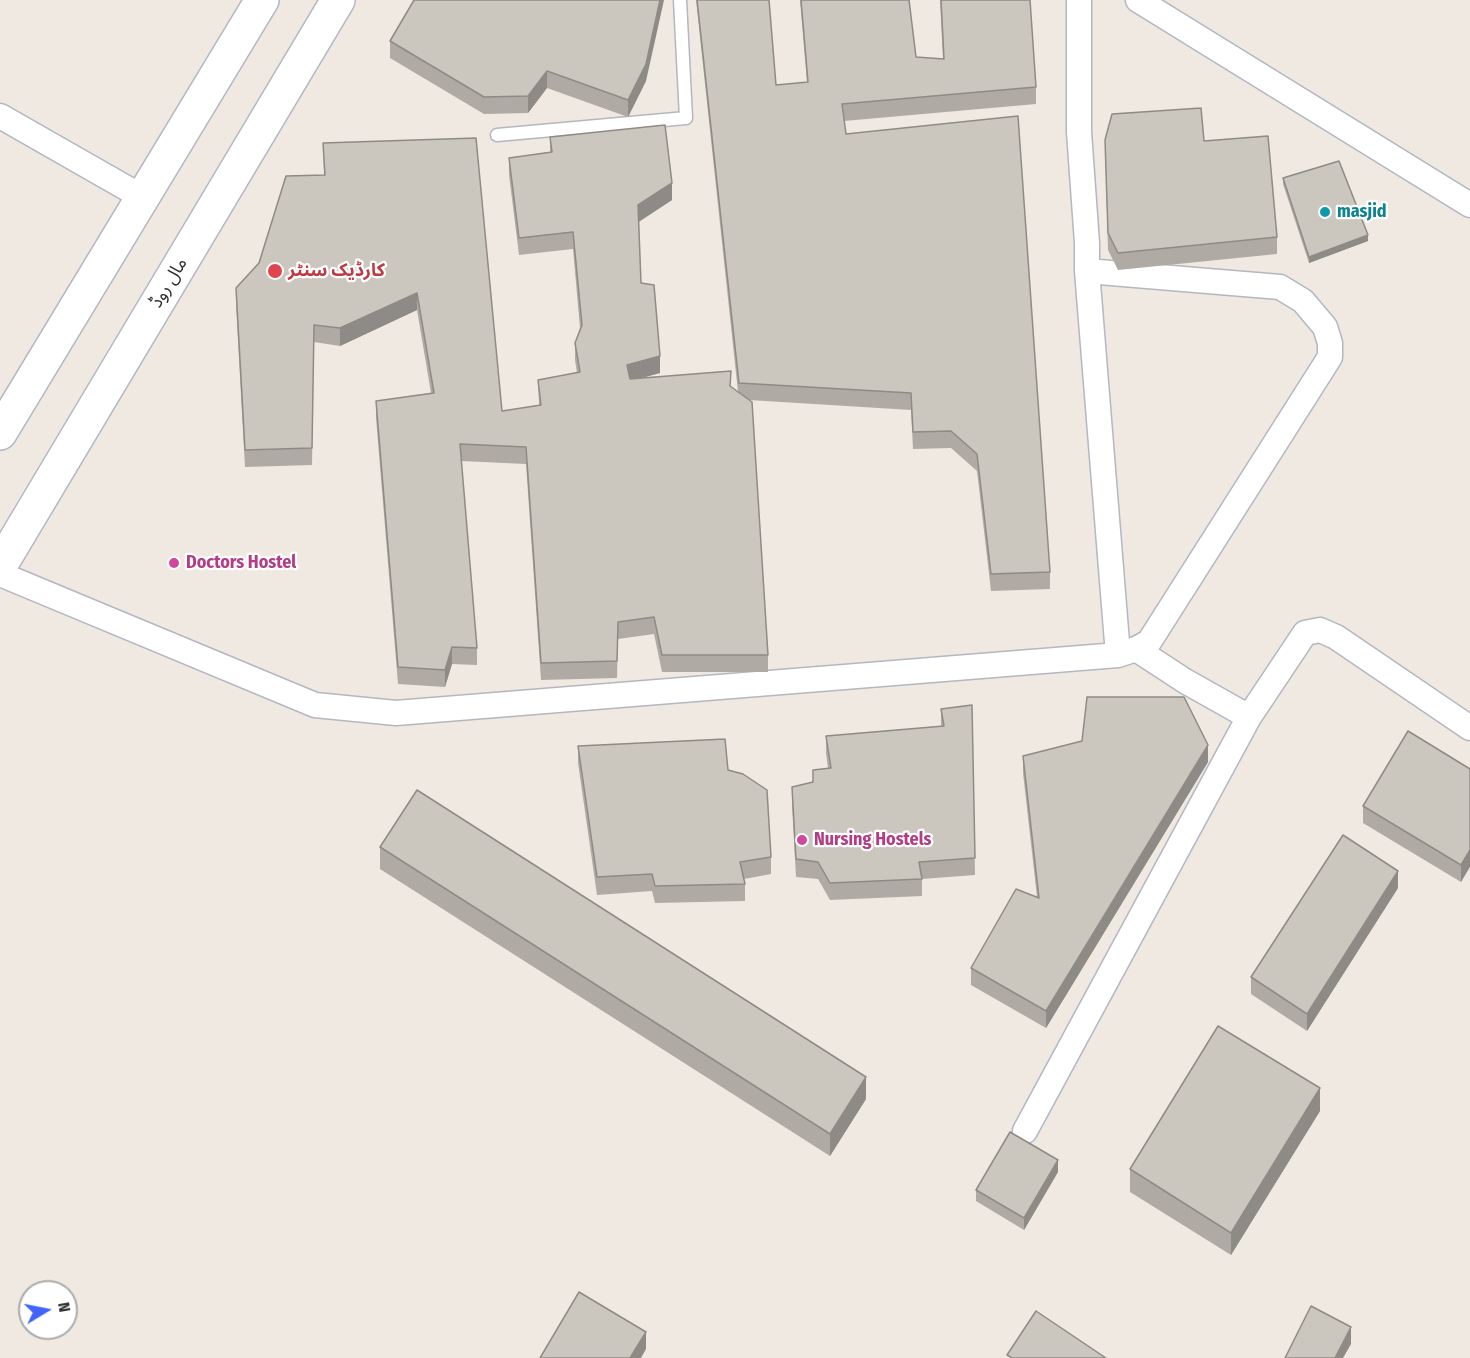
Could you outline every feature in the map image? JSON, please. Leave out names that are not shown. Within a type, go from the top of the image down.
[{"type":"main road","points":[[0,433],[262,0]]},
{"type":"main road","name":"مال روڈ","points":[[0,566],[338,0]]},
{"type":"street","points":[[1079,0],[1080,132],[1088,271],[1127,652]]},
{"type":"street","points":[[1138,0],[1470,205]]},
{"type":"street","points":[[0,116],[142,197]]},
{"type":"street","points":[[0,574],[315,705],[396,713],[1127,652],[1149,642],[1330,357],[1330,343],[1325,327],[1303,301],[1280,287],[1088,271]]},
{"type":"street","points":[[1025,1131],[1250,717],[1305,633],[1320,630],[1336,637],[1470,728]]},
{"type":"street","points":[[1127,652],[1250,717]]},
{"type":"lane","points":[[497,135],[686,118],[680,0]]},
{"type":"building","points":[[414,0],[660,0],[646,64],[628,100],[547,71],[528,96],[484,97],[390,41]]},
{"type":"building","points":[[697,0],[769,0],[776,85],[808,82],[801,0],[909,0],[916,57],[944,59],[941,0],[1030,0],[1036,87],[842,104],[846,134],[1018,116],[1050,572],[991,574],[977,454],[951,431],[913,432],[911,393],[739,383]]},
{"type":"building","points":[[1201,108],[1204,141],[1268,136],[1277,237],[1118,253],[1108,233],[1105,140],[1112,114]]},
{"type":"building","points":[[665,125],[672,183],[638,205],[641,283],[654,285],[660,356],[627,365],[630,379],[731,371],[730,386],[752,402],[768,655],[662,655],[654,617],[618,622],[617,661],[541,663],[526,447],[460,444],[477,648],[452,647],[445,670],[398,667],[376,401],[434,393],[417,293],[340,328],[314,325],[312,448],[245,450],[236,288],[259,263],[286,176],[325,175],[323,143],[476,138],[502,411],[541,405],[538,380],[580,372],[575,343],[582,325],[573,232],[519,238],[509,158],[552,152],[550,137]]},
{"type":"building","name":"masjid","points":[[1339,161],[1368,235],[1309,257],[1283,178]]},
{"type":"building","points":[[1087,697],[1184,697],[1208,745],[1046,1011],[971,968],[1016,889],[1039,898],[1023,756],[1082,741]]},
{"type":"building","points":[[972,705],[975,858],[919,862],[922,879],[830,883],[818,862],[796,859],[792,787],[813,782],[813,770],[831,768],[826,736],[944,726],[941,709]]},
{"type":"building","points":[[1408,731],[1470,769],[1470,850],[1461,865],[1363,806]]},
{"type":"building","points":[[725,739],[728,770],[743,774],[767,790],[771,857],[740,862],[745,884],[655,886],[652,874],[597,877],[578,746]]},
{"type":"building","points":[[417,790],[866,1077],[830,1134],[380,847]]},
{"type":"building","points":[[1343,835],[1398,871],[1307,1014],[1251,977]]},
{"type":"building","points":[[1218,1026],[1320,1088],[1231,1233],[1130,1169]]},
{"type":"building","points":[[1010,1132],[1058,1160],[1024,1218],[976,1190]]},
{"type":"building","points":[[579,1292],[646,1332],[630,1358],[540,1358]]},
{"type":"building","points":[[1311,1306],[1351,1327],[1335,1358],[1285,1358]]},
{"type":"building","points":[[1036,1311],[1106,1358],[1012,1358],[1007,1355]]},
{"type":"place","name":"masjid","points":[[1325,212]]},
{"type":"place","name":"کارڈیک سنٹر","points":[[275,271]]},
{"type":"place","name":"Doctors Hostel","points":[[174,563]]},
{"type":"place","name":"Nursing Hostels","points":[[802,840]]}]
